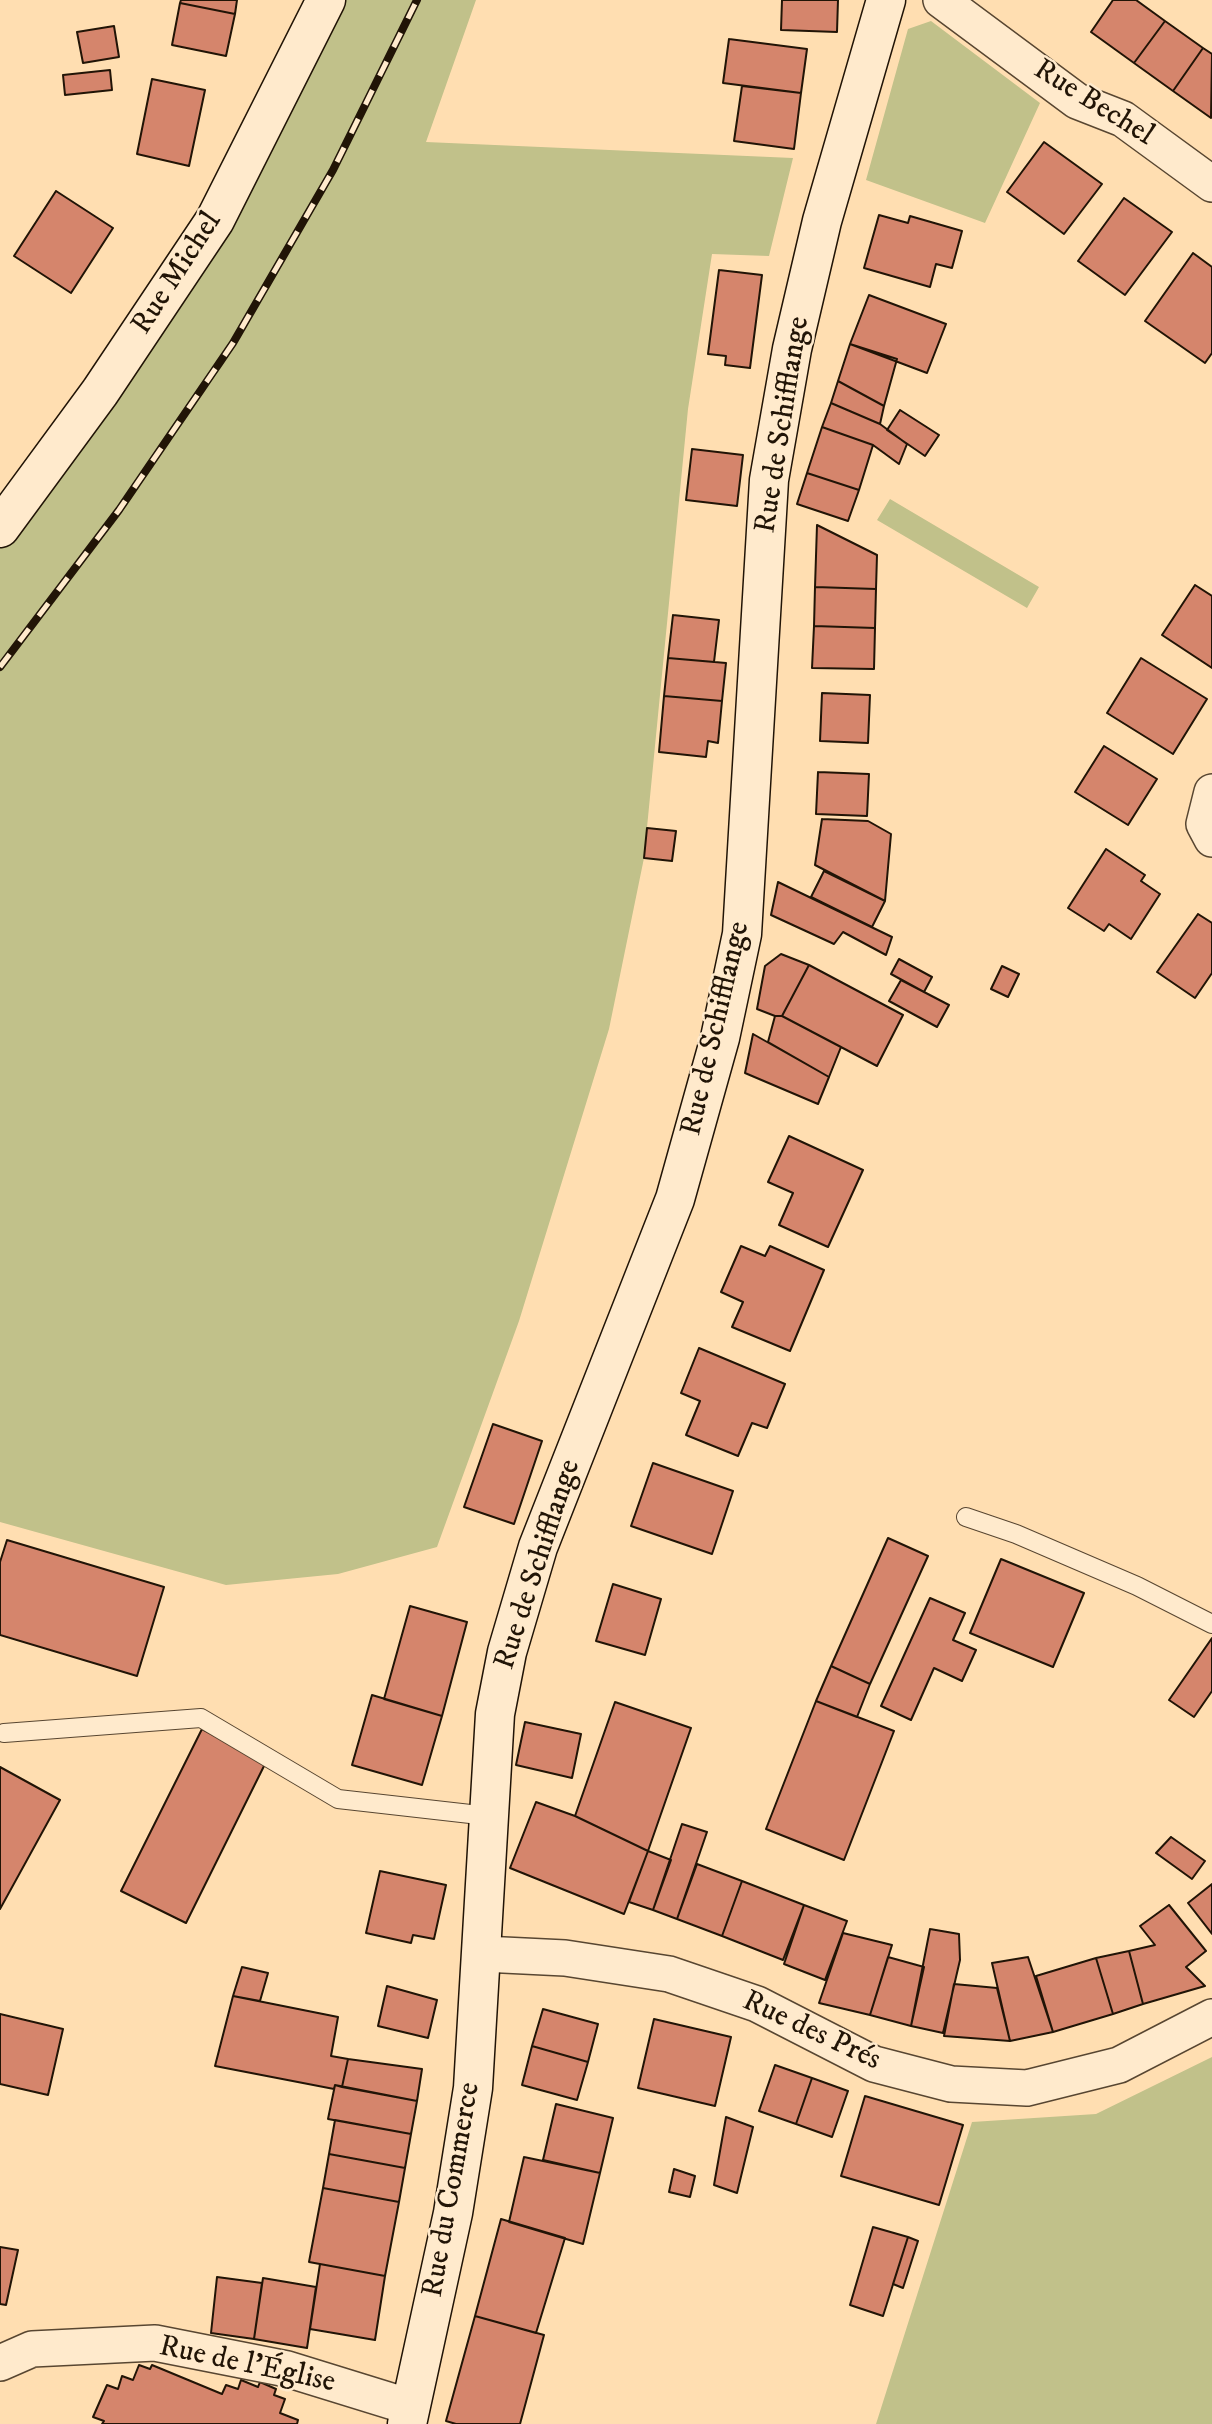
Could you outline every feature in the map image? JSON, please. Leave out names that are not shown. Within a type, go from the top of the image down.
[{"type":"street","name":"Rue Michel","points":[[0,528],[100,392],[215,220],[326,0]]},
{"type":"street","name":"Rue de Schifflange","points":[[483,1954],[495,1714],[506,1652],[538,1547],[675,1199],[720,1038],[742,934],[769,480],[792,349],[822,221],[886,0]]},
{"type":"street","name":"Rue Bechel","points":[[941,0],[1077,101],[1124,120],[1212,184]]},
{"type":"street","points":[[1212,792],[1204,824],[1212,839]]},
{"type":"street","name":"Rue des Prés","points":[[483,1954],[565,1958],[669,1974],[757,2004],[874,2064],[951,2084],[1027,2088],[1119,2065],[1212,2017]]},
{"type":"street","name":"Rue du Commerce","points":[[408,2416],[461,2163],[473,2088],[483,1954]]},
{"type":"street","name":"Rue de l'Église","points":[[0,2363],[32,2349],[156,2343],[287,2369],[408,2416]]},
{"type":"lane","points":[[966,1517],[1016,1534],[1137,1586],[1212,1624]]},
{"type":"lane","points":[[4,1733],[201,1717],[338,1799],[488,1816]]},
{"type":"green space","points":[[344,0],[476,0],[426,142],[793,158],[769,256],[712,254],[688,409],[644,858],[609,1029],[519,1321],[437,1547],[338,1574],[226,1585],[0,1522],[0,548],[198,274]]},
{"type":"green space","points":[[931,21],[1040,103],[985,223],[866,180],[908,29]]},
{"type":"green space","points":[[890,499],[1039,587],[1027,608],[877,520]]},
{"type":"green space","points":[[1212,2057],[1212,2424],[876,2424],[972,2122],[1096,2114]]},
{"type":"building","points":[[181,0],[237,0],[235,14],[180,3]]},
{"type":"building","points":[[782,0],[838,0],[837,32],[781,30]]},
{"type":"building","points":[[1113,0],[1136,0],[1165,21],[1134,63],[1091,32]]},
{"type":"building","points":[[180,3],[235,14],[226,56],[172,45]]},
{"type":"building","points":[[1165,21],[1203,48],[1173,91],[1134,63]]},
{"type":"building","points":[[114,26],[119,57],[83,63],[77,32]]},
{"type":"building","points":[[729,39],[807,49],[801,93],[723,83]]},
{"type":"building","points":[[1203,48],[1212,54],[1211,118],[1173,91]]},
{"type":"building","points":[[110,70],[112,90],[65,95],[63,75]]},
{"type":"building","points":[[152,79],[205,90],[189,166],[137,154]]},
{"type":"building","points":[[742,86],[801,93],[794,149],[734,141]]},
{"type":"building","points":[[1044,142],[1102,184],[1064,234],[1007,192]]},
{"type":"building","points":[[56,191],[113,228],[71,293],[14,256]]},
{"type":"building","points":[[1124,198],[1172,232],[1125,295],[1078,261]]},
{"type":"building","points":[[879,215],[908,223],[910,216],[962,231],[952,268],[936,264],[930,287],[864,268]]},
{"type":"building","points":[[1193,253],[1212,267],[1212,353],[1205,363],[1145,321]]},
{"type":"building","points":[[719,270],[762,275],[750,368],[725,365],[726,356],[708,354]]},
{"type":"building","points":[[869,295],[946,324],[927,373],[850,344]]},
{"type":"building","points":[[850,344],[897,359],[884,406],[838,381]]},
{"type":"building","points":[[838,381],[884,406],[880,424],[831,403]]},
{"type":"building","points":[[831,403],[880,424],[907,444],[899,464],[873,445],[822,427]]},
{"type":"building","points":[[900,410],[939,435],[925,456],[887,430]]},
{"type":"building","points":[[822,427],[873,445],[859,490],[807,473]]},
{"type":"building","points":[[692,449],[743,455],[737,506],[686,500]]},
{"type":"building","points":[[807,473],[859,490],[848,521],[797,504]]},
{"type":"building","points":[[817,525],[877,555],[876,589],[815,587]]},
{"type":"building","points":[[1195,585],[1212,596],[1212,668],[1162,635]]},
{"type":"building","points":[[815,587],[876,589],[875,628],[814,626]]},
{"type":"building","points":[[673,615],[719,620],[714,662],[668,658]]},
{"type":"building","points":[[814,626],[875,628],[874,669],[812,668]]},
{"type":"building","points":[[668,658],[726,663],[722,701],[664,696]]},
{"type":"building","points":[[1141,658],[1207,699],[1173,754],[1107,713]]},
{"type":"building","points":[[822,693],[870,695],[868,743],[820,741]]},
{"type":"building","points":[[664,696],[722,701],[718,743],[708,741],[706,757],[659,752]]},
{"type":"building","points":[[1104,746],[1157,779],[1128,825],[1075,792]]},
{"type":"building","points":[[818,772],[869,774],[867,816],[816,814]]},
{"type":"building","points":[[822,819],[868,821],[891,834],[885,901],[815,865]]},
{"type":"building","points":[[647,828],[676,831],[672,861],[644,858]]},
{"type":"building","points":[[1106,849],[1145,875],[1141,881],[1160,894],[1131,939],[1109,924],[1104,931],[1068,908]]},
{"type":"building","points":[[824,871],[885,901],[872,927],[811,897]]},
{"type":"building","points":[[778,882],[892,937],[886,955],[843,932],[834,944],[771,915]]},
{"type":"building","points":[[1198,914],[1212,923],[1212,973],[1195,998],[1157,972]]},
{"type":"building","points":[[781,954],[809,965],[782,1016],[775,1016],[757,1009],[765,966]]},
{"type":"building","points":[[899,959],[932,977],[924,992],[891,974]]},
{"type":"building","points":[[809,965],[903,1015],[877,1066],[782,1016]]},
{"type":"building","points":[[1002,966],[1019,974],[1008,997],[991,989]]},
{"type":"building","points":[[901,980],[949,1005],[937,1027],[889,1001]]},
{"type":"building","points":[[775,1016],[782,1016],[841,1047],[829,1077],[768,1042]]},
{"type":"building","points":[[753,1034],[829,1077],[818,1104],[745,1073]]},
{"type":"building","points":[[789,1136],[863,1170],[828,1247],[779,1225],[793,1193],[768,1182]]},
{"type":"building","points":[[741,1246],[765,1256],[770,1246],[824,1270],[790,1351],[732,1327],[743,1302],[721,1292]]},
{"type":"building","points":[[699,1348],[785,1384],[767,1428],[752,1423],[738,1456],[686,1435],[700,1401],[681,1393]]},
{"type":"building","points":[[493,1424],[542,1441],[514,1524],[464,1507]]},
{"type":"building","points":[[653,1463],[733,1491],[712,1554],[631,1526]]},
{"type":"building","points":[[888,1538],[928,1556],[870,1684],[831,1666]]},
{"type":"building","points":[[7,1540],[164,1587],[137,1676],[0,1635],[0,1562]]},
{"type":"building","points":[[1001,1559],[1084,1593],[1053,1667],[970,1633]]},
{"type":"building","points":[[613,1584],[661,1599],[645,1655],[596,1641]]},
{"type":"building","points":[[930,1598],[965,1613],[953,1640],[976,1650],[962,1681],[934,1668],[911,1720],[881,1706]]},
{"type":"building","points":[[410,1606],[467,1622],[442,1716],[384,1699]]},
{"type":"building","points":[[1212,1638],[1212,1691],[1194,1717],[1169,1700]]},
{"type":"building","points":[[831,1666],[870,1684],[857,1717],[816,1701]]},
{"type":"building","points":[[372,1695],[442,1716],[422,1785],[352,1765]]},
{"type":"building","points":[[816,1701],[894,1731],[844,1860],[766,1829]]},
{"type":"building","points":[[615,1702],[691,1728],[648,1851],[575,1816]]},
{"type":"building","points":[[525,1722],[581,1734],[572,1778],[516,1765]]},
{"type":"building","points":[[202,1729],[266,1762],[186,1923],[121,1891]]},
{"type":"building","points":[[0,1767],[60,1800],[0,1909]]},
{"type":"building","points":[[536,1802],[575,1816],[648,1851],[624,1914],[510,1868]]},
{"type":"building","points":[[682,1824],[707,1832],[677,1919],[653,1910]]},
{"type":"building","points":[[1171,1837],[1205,1861],[1192,1879],[1156,1853]]},
{"type":"building","points":[[648,1851],[671,1860],[653,1910],[629,1902]]},
{"type":"building","points":[[697,1864],[742,1881],[722,1936],[677,1919]]},
{"type":"building","points":[[380,1871],[446,1885],[434,1939],[413,1935],[411,1943],[366,1933]]},
{"type":"building","points":[[742,1881],[804,1905],[783,1960],[722,1936]]},
{"type":"building","points":[[1212,1884],[1212,1934],[1188,1903]]},
{"type":"building","points":[[804,1905],[847,1921],[825,1980],[784,1964]]},
{"type":"building","points":[[1169,1905],[1206,1951],[1186,1967],[1205,1986],[1143,2004],[1129,1951],[1155,1945],[1140,1926]]},
{"type":"building","points":[[930,1929],[959,1934],[960,1960],[943,2033],[911,2026]]},
{"type":"building","points":[[843,1933],[892,1945],[870,2015],[819,2003]]},
{"type":"building","points":[[1129,1951],[1143,2004],[1113,2014],[1096,1958]]},
{"type":"building","points":[[888,1957],[924,1967],[911,2026],[870,2015]]},
{"type":"building","points":[[1028,1957],[1053,2032],[1010,2041],[992,1963]]},
{"type":"building","points":[[1096,1958],[1113,2014],[1053,2032],[1036,1976]]},
{"type":"building","points":[[242,1967],[268,1973],[260,2001],[233,1996]]},
{"type":"building","points":[[954,1984],[997,1988],[1010,2041],[944,2036]]},
{"type":"building","points":[[387,1986],[437,2000],[428,2038],[378,2026]]},
{"type":"building","points":[[233,1996],[338,2017],[331,2056],[348,2059],[342,2087],[335,2085],[334,2089],[215,2066]]},
{"type":"building","points":[[543,2009],[598,2024],[588,2062],[532,2046]]},
{"type":"building","points":[[0,2014],[63,2029],[48,2095],[0,2084]]},
{"type":"building","points":[[654,2019],[731,2037],[715,2106],[638,2088]]},
{"type":"building","points":[[532,2046],[588,2062],[577,2100],[522,2085]]},
{"type":"building","points":[[348,2059],[422,2069],[417,2101],[342,2087]]},
{"type":"building","points":[[775,2065],[812,2078],[796,2124],[759,2111]]},
{"type":"building","points":[[812,2078],[848,2091],[832,2137],[796,2124]]},
{"type":"building","points":[[335,2085],[417,2101],[411,2134],[328,2119]]},
{"type":"building","points":[[865,2096],[963,2125],[939,2205],[841,2176]]},
{"type":"building","points":[[556,2104],[613,2118],[600,2173],[543,2160]]},
{"type":"building","points":[[726,2117],[753,2127],[737,2193],[714,2185]]},
{"type":"building","points":[[335,2120],[411,2134],[405,2168],[329,2154]]},
{"type":"building","points":[[329,2154],[405,2168],[399,2202],[323,2188]]},
{"type":"building","points":[[524,2157],[600,2173],[583,2244],[509,2222]]},
{"type":"building","points":[[674,2169],[695,2176],[690,2197],[669,2192]]},
{"type":"building","points":[[323,2188],[399,2202],[385,2276],[309,2262]]},
{"type":"building","points":[[501,2219],[565,2238],[536,2333],[475,2316]]},
{"type":"building","points":[[873,2227],[908,2237],[883,2316],[850,2305]]},
{"type":"building","points":[[908,2237],[918,2241],[903,2288],[893,2284]]},
{"type":"building","points":[[0,2247],[18,2250],[6,2305],[0,2304]]},
{"type":"building","points":[[320,2264],[385,2276],[375,2340],[310,2329]]},
{"type":"building","points":[[217,2277],[262,2283],[254,2339],[211,2333]]},
{"type":"building","points":[[263,2278],[316,2287],[307,2348],[254,2339]]},
{"type":"building","points":[[475,2316],[544,2335],[520,2424],[456,2424],[446,2421]]},
{"type":"building","points":[[139,2365],[150,2369],[152,2365],[222,2394],[226,2385],[238,2389],[241,2380],[258,2387],[260,2382],[276,2389],[274,2395],[285,2399],[280,2413],[298,2420],[297,2424],[102,2424],[104,2421],[93,2417],[107,2385],[118,2389],[122,2376],[133,2380]]},
{"type":"railway","points":[[0,667],[119,510],[233,343],[333,170],[417,0]]}]
